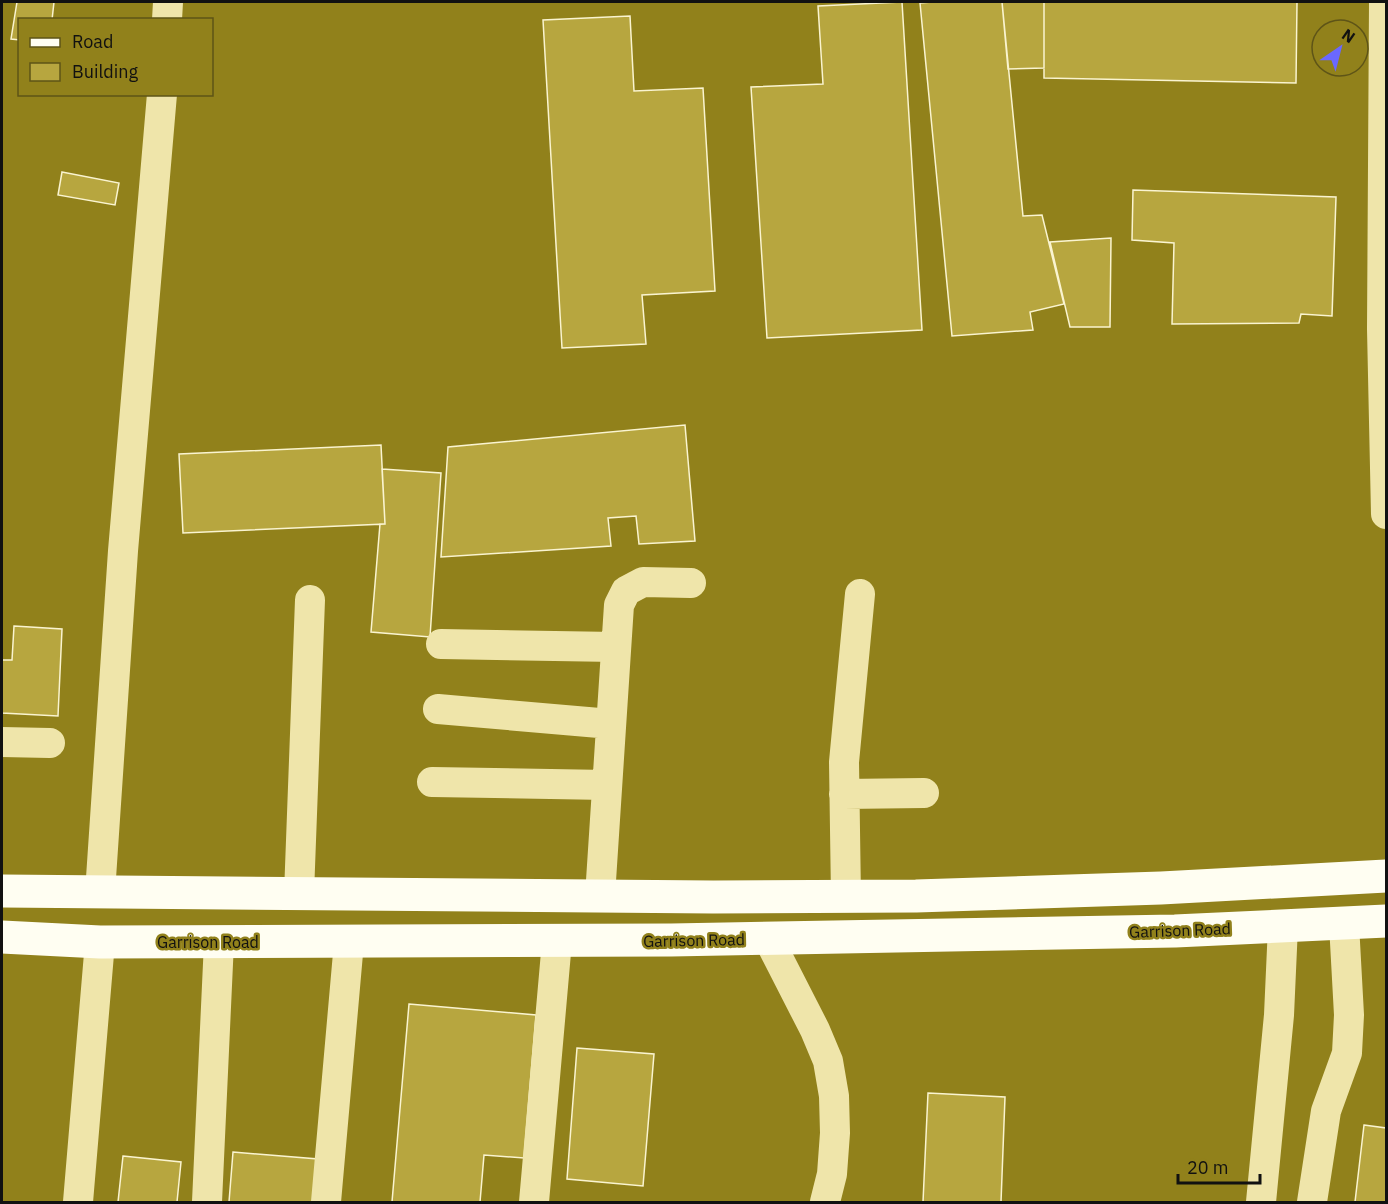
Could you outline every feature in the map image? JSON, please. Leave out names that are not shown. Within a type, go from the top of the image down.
[{"type":"main road","points":[[2,891],[846,897],[1161,888],[1386,876]]},
{"type":"main road","name":"Garrison Road","points":[[2,937],[100,942],[768,939],[1175,931],[1386,921]]},
{"type":"street","points":[[166,18],[168,2]]},
{"type":"street","points":[[1384,2],[1386,514]]},
{"type":"street","points":[[100,893],[123,551],[162,96]]},
{"type":"street","points":[[600,897],[619,605],[626,591],[643,582],[691,584]]},
{"type":"street","points":[[846,897],[844,762],[860,594]]},
{"type":"street","points":[[299,894],[310,600]]},
{"type":"street","points":[[441,644],[616,647]]},
{"type":"street","points":[[438,709],[611,724]]},
{"type":"street","points":[[2,742],[50,743]]},
{"type":"street","points":[[432,782],[607,785]]},
{"type":"street","points":[[844,794],[924,793]]},
{"type":"street","points":[[1312,1203],[1326,1112],[1347,1053],[1349,1015],[1344,924]]},
{"type":"street","points":[[1261,1203],[1278,1025],[1283,926]]},
{"type":"street","points":[[768,939],[815,1030],[828,1061],[834,1096],[835,1133],[832,1174],[825,1203]]},
{"type":"street","points":[[534,1203],[557,941]]},
{"type":"street","points":[[78,1203],[100,942]]},
{"type":"street","points":[[207,1203],[219,942]]},
{"type":"street","points":[[326,1203],[349,942]]},
{"type":"building","points":[[17,2],[54,2],[52,18],[18,18],[18,40],[11,39]]},
{"type":"building","points":[[902,2],[922,330],[767,338],[751,87],[823,84],[818,6]]},
{"type":"building","points":[[1002,2],[1023,216],[1042,215],[1064,304],[1030,312],[1033,330],[952,336],[920,3]]},
{"type":"building","points":[[1002,2],[1044,2],[1044,68],[1008,69]]},
{"type":"building","points":[[1044,2],[1297,2],[1296,83],[1044,78]]},
{"type":"building","points":[[630,16],[634,91],[703,88],[715,291],[642,295],[646,344],[562,348],[543,20]]},
{"type":"building","points":[[62,172],[119,183],[115,205],[58,195]]},
{"type":"building","points":[[1133,190],[1336,197],[1332,316],[1301,314],[1299,323],[1172,324],[1174,243],[1132,240]]},
{"type":"building","points":[[1111,238],[1110,327],[1070,327],[1050,242]]},
{"type":"building","points":[[685,425],[695,541],[639,544],[636,516],[608,518],[611,546],[441,557],[448,447]]},
{"type":"building","points":[[381,445],[385,524],[183,533],[179,454]]},
{"type":"building","points":[[382,469],[441,473],[430,637],[371,632],[380,524],[385,524]]},
{"type":"building","points":[[14,626],[62,629],[58,716],[2,713],[2,660],[12,660]]},
{"type":"building","points":[[409,1004],[536,1015],[524,1158],[484,1155],[480,1202],[392,1202]]},
{"type":"building","points":[[577,1048],[654,1054],[643,1186],[567,1179]]},
{"type":"building","points":[[928,1093],[1005,1097],[1001,1202],[923,1202]]},
{"type":"building","points":[[1364,1125],[1386,1128],[1386,1202],[1355,1202]]},
{"type":"building","points":[[233,1152],[318,1159],[315,1202],[229,1202]]},
{"type":"building","points":[[123,1156],[181,1162],[177,1202],[118,1202]]}]
